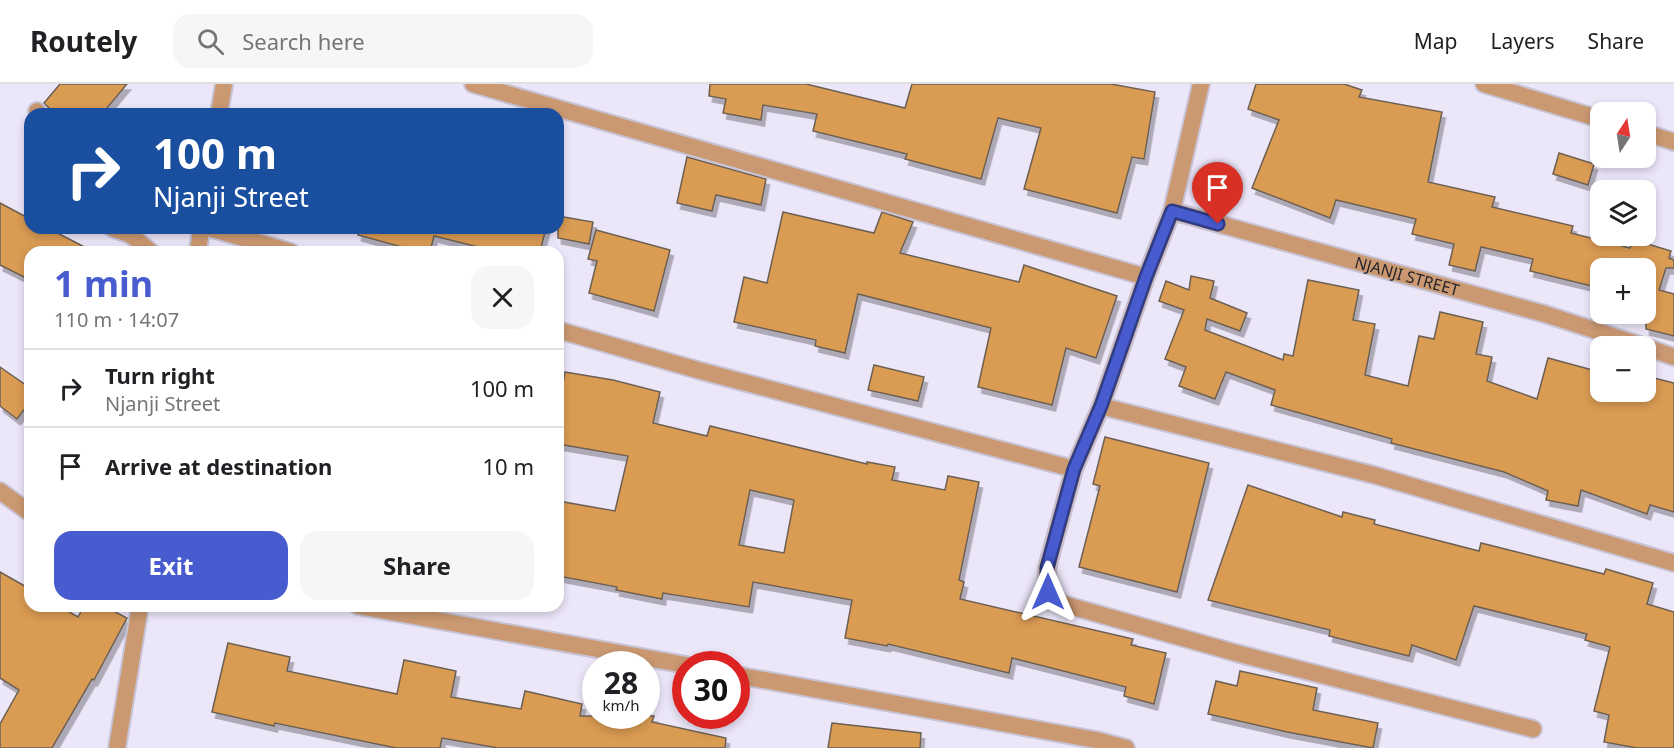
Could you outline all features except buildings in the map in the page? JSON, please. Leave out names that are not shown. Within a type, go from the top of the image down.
[{"type":"street","points":[[220,108],[224,84]]},
{"type":"street","points":[[473,84],[557,108]]},
{"type":"street","points":[[1200,84],[1172,211],[1146,277],[1101,406],[1074,469],[1047,568],[1048,592],[1063,604],[1236,653],[1533,729]]},
{"type":"street","points":[[1484,84],[1590,116]]},
{"type":"street","points":[[564,110],[1146,277]]},
{"type":"street","points":[[1656,136],[1674,142]]},
{"type":"street","name":"NJANJI STREET","points":[[1172,211],[1545,314],[1611,336]]},
{"type":"street","points":[[128,234],[144,246]]},
{"type":"street","points":[[230,234],[270,246]]},
{"type":"street","points":[[564,332],[700,371],[1074,469]]},
{"type":"street","name":"NJANJI STREET","points":[[1656,351],[1674,357]]},
{"type":"street","points":[[1101,406],[1374,476],[1674,563]]},
{"type":"street","points":[[0,491],[24,509]]},
{"type":"street","points":[[117,748],[139,612]]},
{"type":"street","points":[[391,612],[672,662]]},
{"type":"street","points":[[750,678],[1095,740],[1126,748]]},
{"type":"route","points":[[1048,592],[1047,568],[1074,469],[1101,406],[1146,277],[1172,211],[1218,224]]}]
